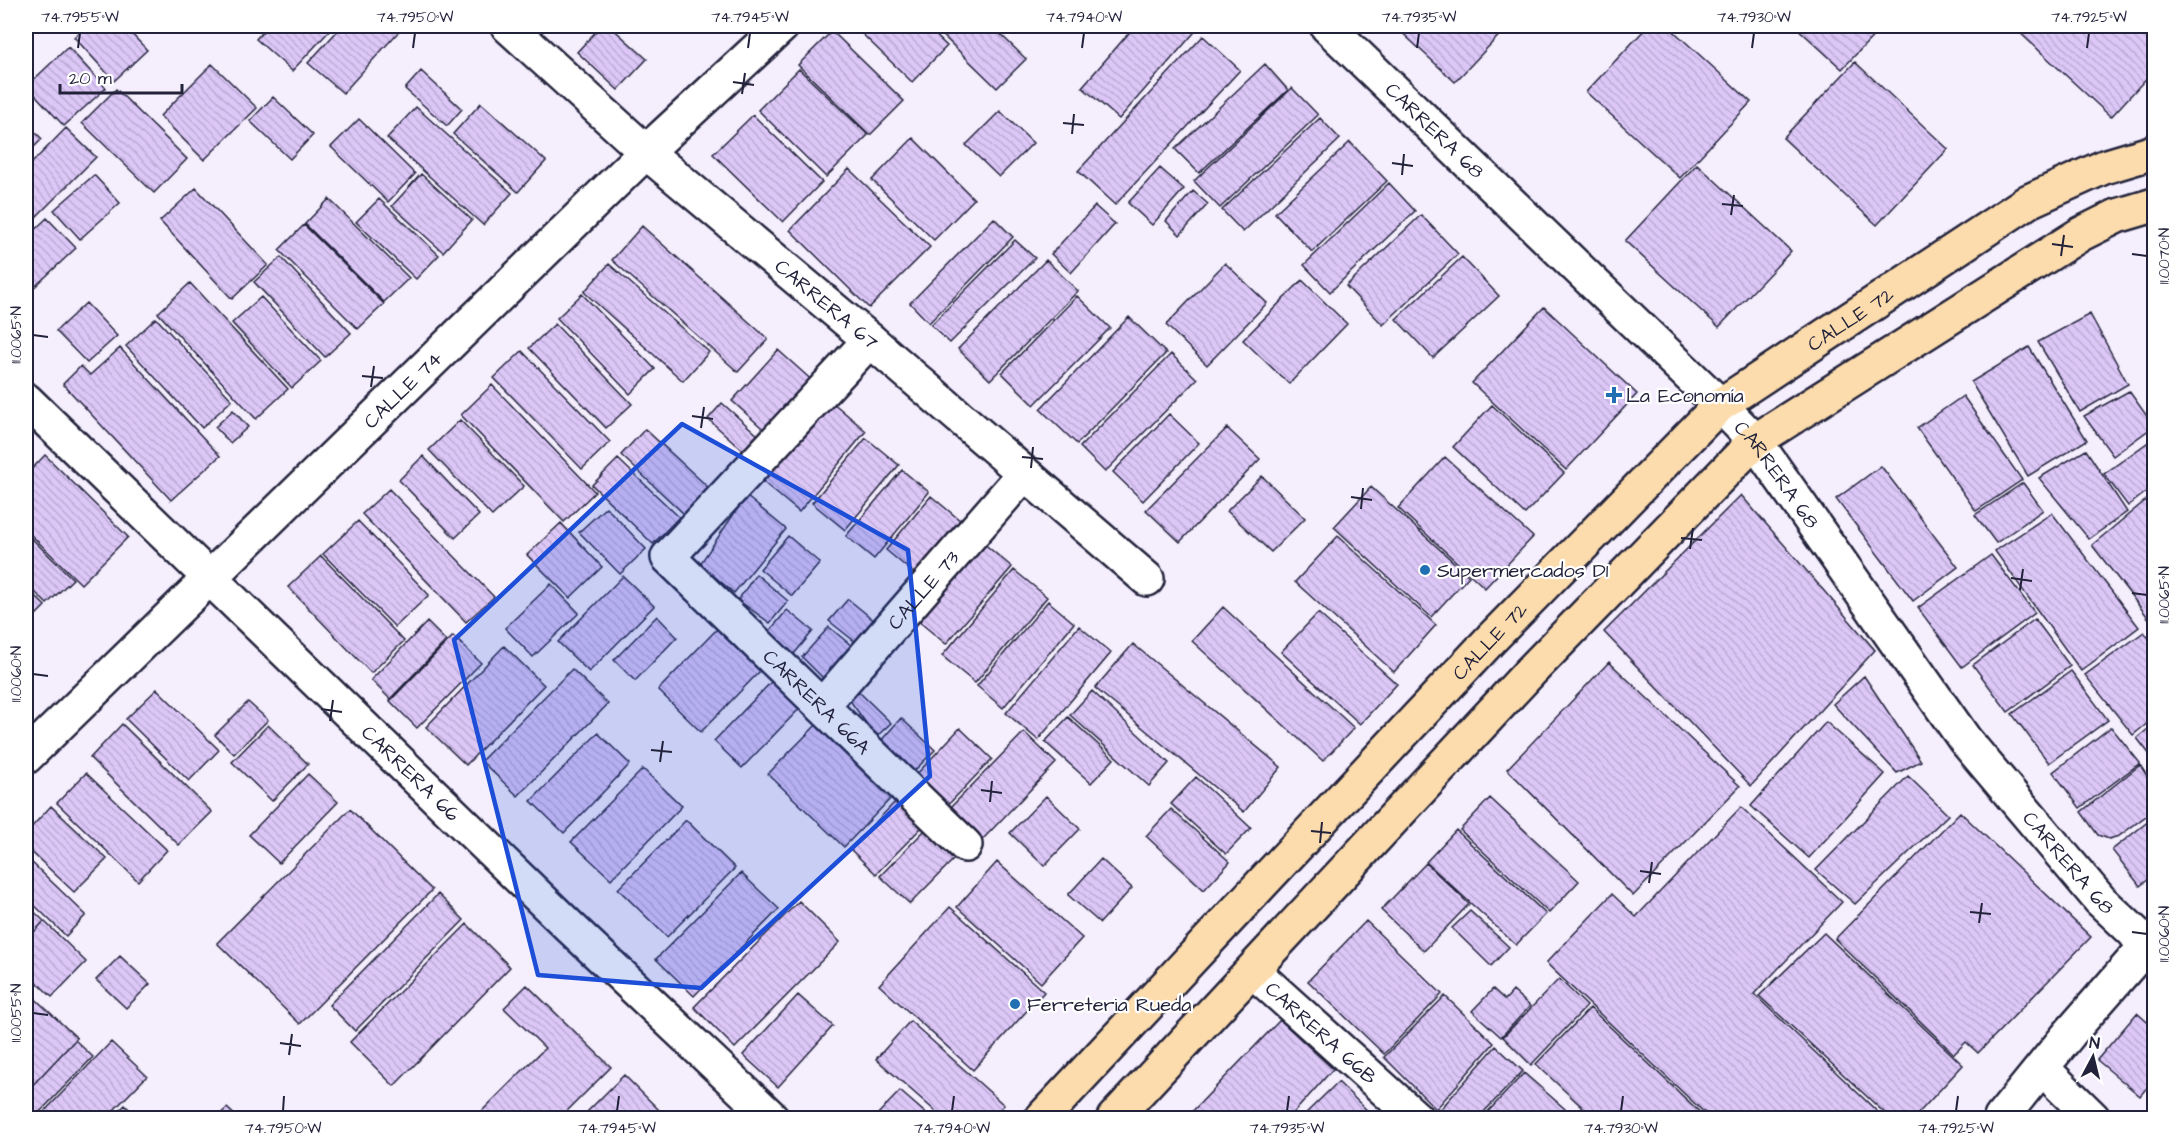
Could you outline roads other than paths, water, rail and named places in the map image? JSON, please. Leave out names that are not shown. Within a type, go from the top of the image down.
[{"type":"main road","name":"CALLE 72","points":[[1042,1119],[1491,639],[1720,405],[2029,201],[2104,167],[2154,152]]},
{"type":"main road","points":[[1114,1119],[1531,671],[1755,441],[2080,234],[2117,216],[2154,205]]},
{"type":"street","name":"CARRERA 67","points":[[508,26],[646,152],[870,340],[1147,579]]},
{"type":"street","name":"CALLE 74","points":[[26,757],[646,152],[782,26]]},
{"type":"street","name":"CARRERA 68","points":[[1327,26],[1755,441],[1965,741],[2100,900],[2134,932],[2150,942]]},
{"type":"street","name":"CARRERA 66A","points":[[870,340],[668,557],[965,845]]},
{"type":"street","name":"CARRERA 66","points":[[26,400],[571,928],[772,1119]]},
{"type":"street","name":"CALLE 73","points":[[822,706],[1024,474]]},
{"type":"street","points":[[2001,1119],[2070,1033],[2150,942]]},
{"type":"street","name":"CARRERA 66B","points":[[1253,971],[1416,1119]]},
{"type":"street","points":[[2043,1069],[2093,1119]]},
{"type":"place","name":"La Economía","points":[[1614,395]]},
{"type":"place","name":"Supermercados D1","points":[[1425,570]]},
{"type":"place","name":"Ferreteria Rueda","points":[[1015,1004]]}]
